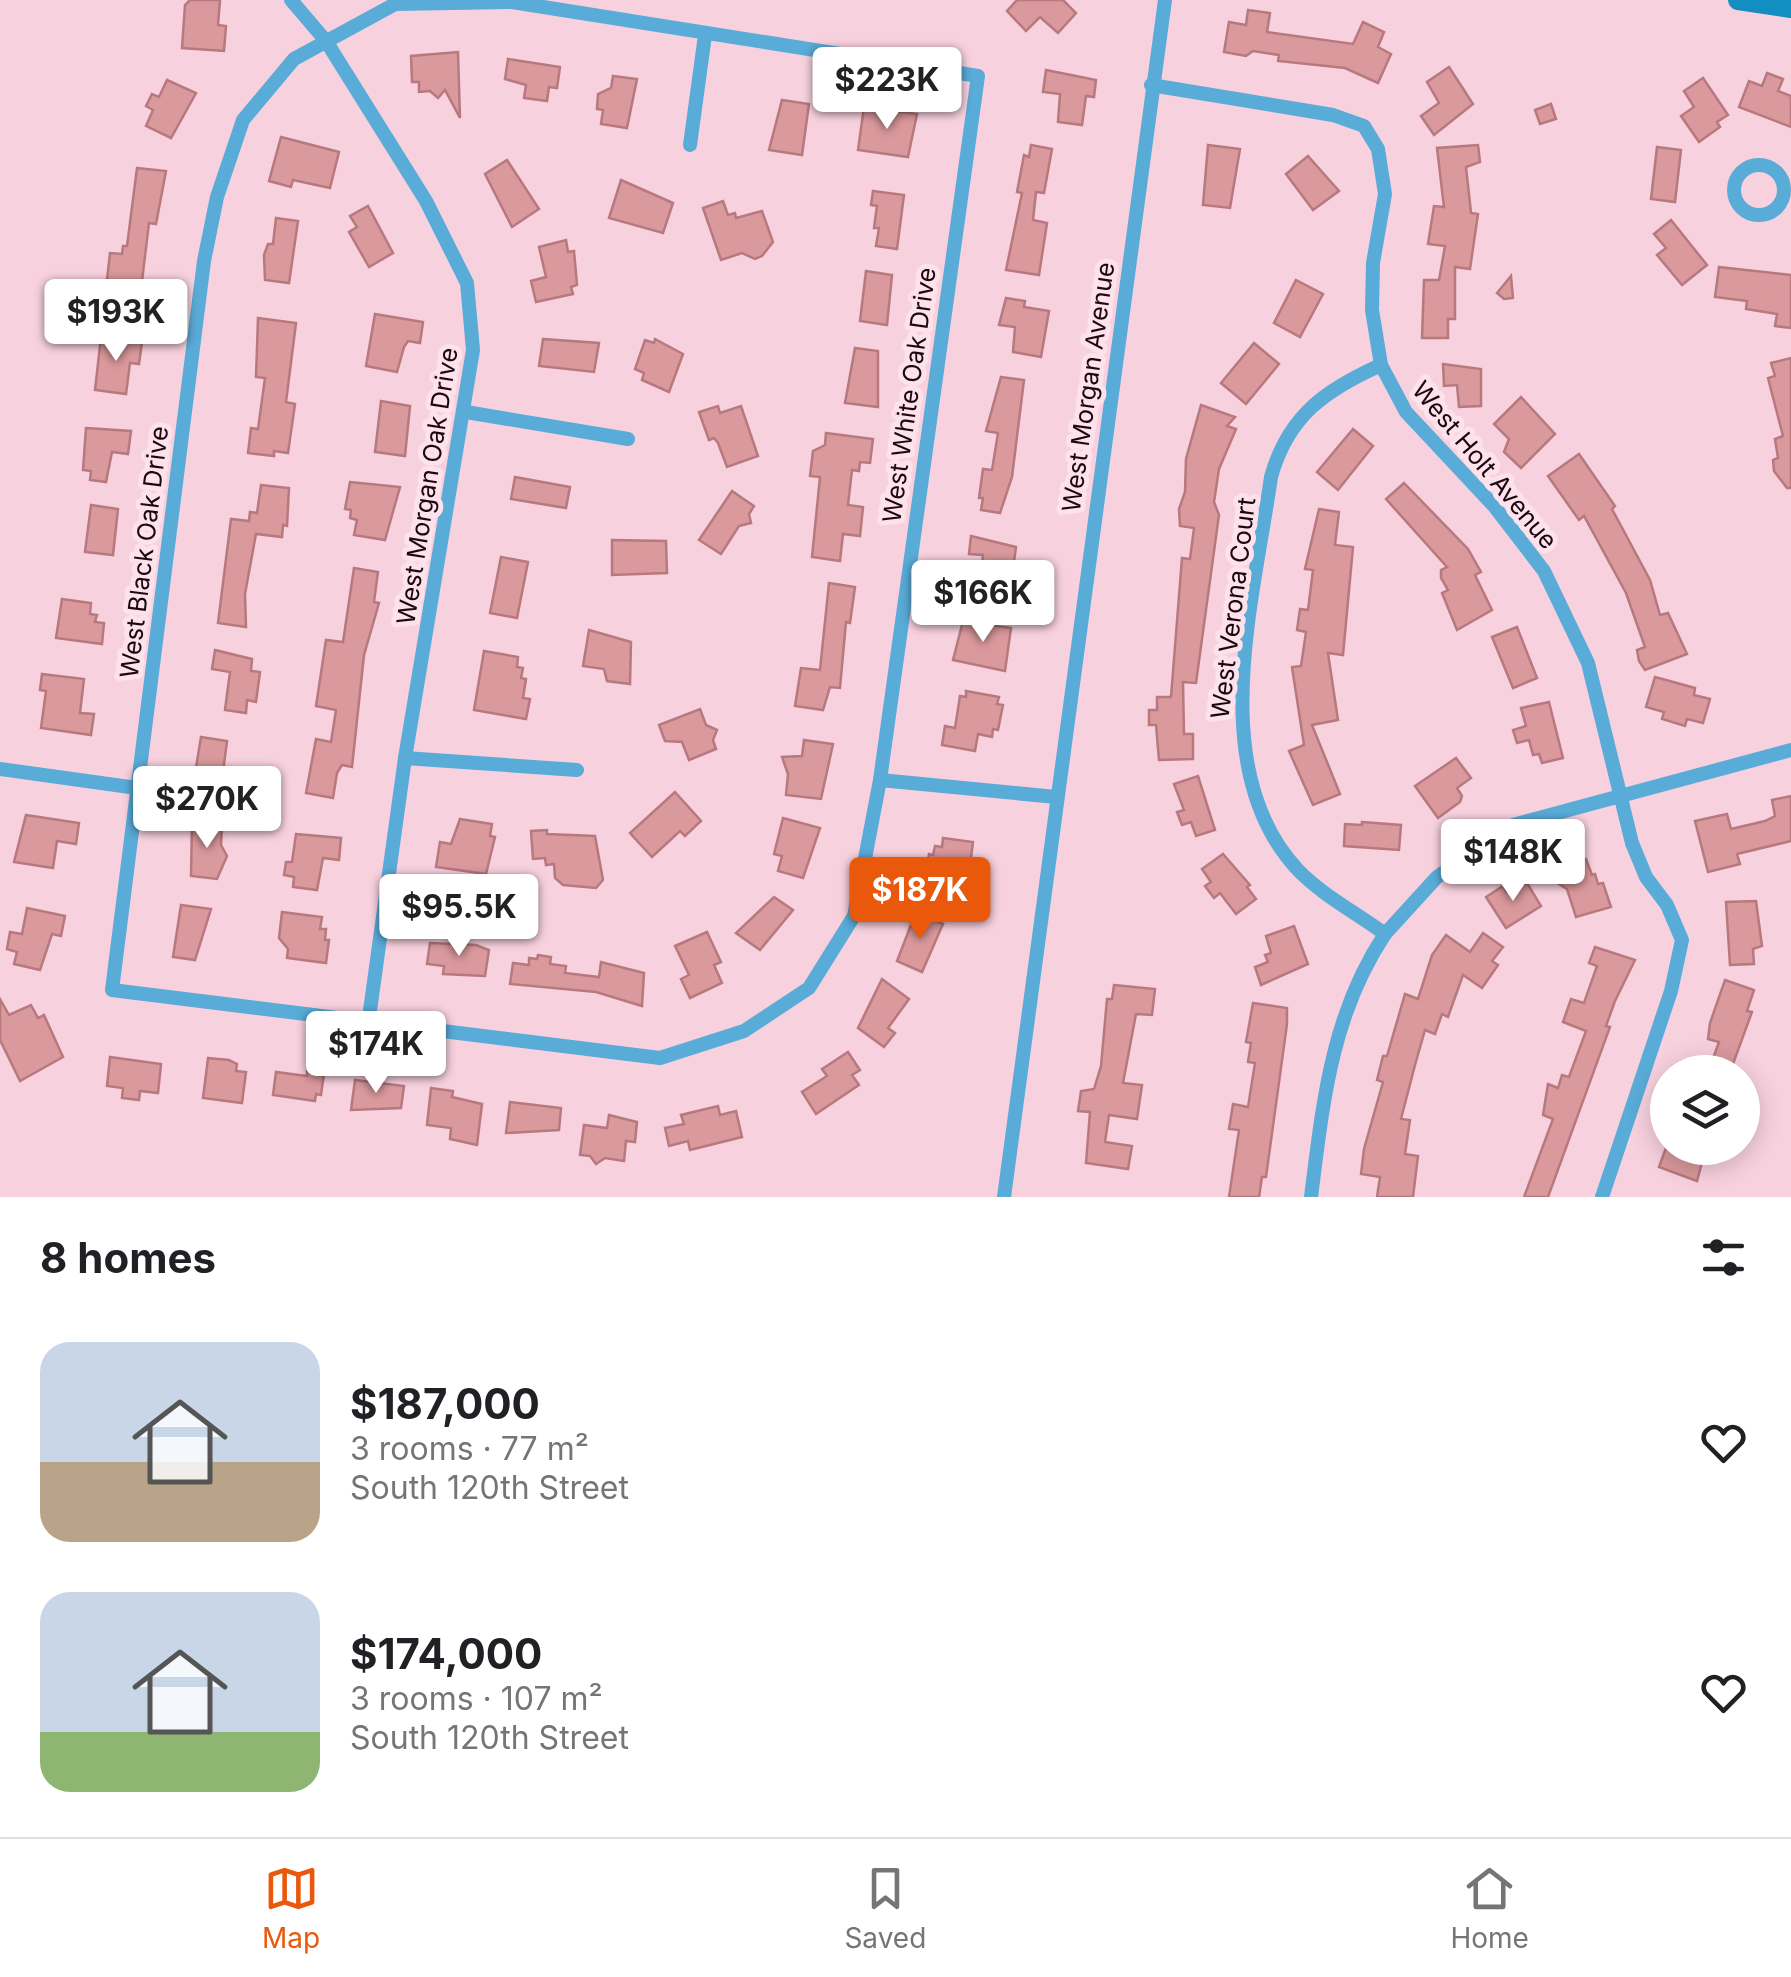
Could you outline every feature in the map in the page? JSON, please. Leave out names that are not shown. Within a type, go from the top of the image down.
[{"type":"street","name":"West Morgan Oak Drive","points":[[291,0],[326,41],[426,201],[466,283],[473,350],[466,412],[405,758],[368,1025]]},
{"type":"street","name":"West Morgan Avenue","points":[[1004,1197],[1165,0]]},
{"type":"street","points":[[1738,0],[1791,8]]},
{"type":"street","name":"West Black Oak Drive","points":[[112,990],[204,261],[216,197],[243,120],[294,59],[394,4],[512,2],[978,76]]},
{"type":"street","points":[[690,145],[705,35]]},
{"type":"street","name":"West White Oak Drive","points":[[112,990],[368,1025],[660,1058],[744,1031],[810,988],[854,916],[880,780],[978,76]]},
{"type":"street","name":"West Holt Avenue","points":[[1151,85],[1332,115],[1364,126],[1378,149],[1386,194],[1374,263],[1372,310],[1381,365],[1406,412],[1494,506],[1544,571],[1588,663],[1646,877],[1667,906],[1682,940],[1671,991],[1602,1197]]},
{"type":"street","name":"West Verona Court","points":[[1381,365],[1317,398],[1280,447],[1241,693],[1241,738],[1257,804],[1298,870],[1386,934]]},
{"type":"street","points":[[466,412],[628,439]]},
{"type":"street","points":[[1311,1197],[1326,1077],[1340,1022],[1366,964],[1386,934],[1437,877],[1513,825],[1791,750]]},
{"type":"street","points":[[405,758],[577,770]]},
{"type":"street","points":[[0,770],[137,788]]},
{"type":"street","points":[[880,780],[1056,797]]},
{"type":"building","points":[[190,0],[220,0],[218,25],[226,26],[224,51],[182,48],[185,5]]},
{"type":"building","points":[[1017,0],[1063,0],[1076,13],[1058,33],[1040,17],[1026,31],[1007,11]]},
{"type":"building","points":[[1248,10],[1270,13],[1267,32],[1353,44],[1363,22],[1384,32],[1378,47],[1391,54],[1378,83],[1345,68],[1278,61],[1279,55],[1253,51],[1246,56],[1224,52],[1229,22],[1246,25]]},
{"type":"building","points":[[458,52],[460,118],[445,90],[438,98],[430,91],[419,92],[419,82],[412,82],[411,56]]},
{"type":"building","points":[[508,59],[560,67],[557,88],[549,87],[547,101],[524,98],[526,85],[505,79]]},
{"type":"building","points":[[1449,67],[1473,104],[1434,135],[1421,116],[1439,103],[1427,82]]},
{"type":"building","points":[[1046,70],[1096,80],[1094,97],[1086,96],[1082,125],[1058,122],[1060,94],[1043,92]]},
{"type":"building","points":[[1767,73],[1783,79],[1778,91],[1791,96],[1791,127],[1739,107],[1749,81],[1762,86]]},
{"type":"building","points":[[613,76],[637,79],[627,128],[601,124],[603,110],[597,109],[598,94],[611,88]]},
{"type":"building","points":[[1703,78],[1728,115],[1717,122],[1720,127],[1699,142],[1681,116],[1694,107],[1684,91]]},
{"type":"building","points":[[167,80],[196,93],[171,138],[146,126],[153,110],[146,106],[152,94],[159,97]]},
{"type":"building","points":[[782,100],[809,104],[802,155],[769,150]]},
{"type":"building","points":[[1551,104],[1556,119],[1540,124],[1535,110]]},
{"type":"building","points":[[864,107],[917,114],[908,157],[858,150]]},
{"type":"building","points":[[281,137],[339,152],[330,188],[293,180],[291,187],[269,181]]},
{"type":"building","points":[[1031,145],[1052,149],[1044,193],[1036,192],[1033,220],[1047,223],[1039,275],[1006,270],[1022,193],[1017,192],[1024,155],[1029,157]]},
{"type":"building","points":[[1208,145],[1240,149],[1230,208],[1203,205]]},
{"type":"building","points":[[1478,145],[1480,162],[1466,167],[1471,213],[1478,214],[1470,269],[1455,267],[1455,319],[1448,319],[1448,338],[1422,338],[1424,280],[1439,280],[1445,246],[1428,244],[1434,206],[1444,207],[1437,148]]},
{"type":"building","points":[[1657,147],[1681,150],[1675,202],[1651,199]]},
{"type":"building","points":[[1308,156],[1339,191],[1313,210],[1286,174]]},
{"type":"building","points":[[507,160],[539,209],[512,227],[485,174]]},
{"type":"building","points":[[137,168],[166,171],[156,224],[149,223],[142,281],[150,288],[147,312],[104,306],[110,253],[122,254],[123,246],[127,246]]},
{"type":"building","points":[[621,180],[673,203],[663,233],[609,218]]},
{"type":"building","points":[[873,191],[904,195],[897,249],[876,246],[879,228],[874,228],[877,206],[871,205]]},
{"type":"building","points":[[723,201],[728,215],[735,213],[736,218],[762,211],[773,242],[762,256],[755,259],[742,253],[721,260],[703,208]]},
{"type":"building","points":[[368,206],[393,253],[369,267],[349,232],[357,227],[350,216]]},
{"type":"building","points":[[276,218],[298,221],[289,283],[265,280],[264,255],[268,244],[273,244]]},
{"type":"building","points":[[1671,220],[1707,265],[1682,285],[1657,255],[1666,248],[1654,234]]},
{"type":"building","points":[[566,240],[568,252],[574,251],[577,285],[571,287],[573,294],[536,302],[531,281],[546,277],[539,247]]},
{"type":"building","points":[[1719,267],[1791,275],[1791,328],[1775,326],[1777,314],[1746,309],[1747,301],[1715,297]]},
{"type":"building","points":[[866,271],[892,275],[887,325],[860,321]]},
{"type":"building","points":[[1511,276],[1513,298],[1504,299],[1497,293]]},
{"type":"building","points":[[1296,280],[1323,294],[1300,337],[1274,323]]},
{"type":"building","points":[[1006,298],[1025,301],[1024,307],[1049,311],[1041,357],[1013,352],[1015,327],[999,325]]},
{"type":"building","points":[[375,314],[423,322],[420,343],[408,341],[397,372],[366,366]]},
{"type":"building","points":[[258,318],[296,323],[286,402],[295,404],[288,453],[274,451],[274,456],[248,453],[251,428],[258,429],[265,378],[256,377]]},
{"type":"building","points":[[101,337],[142,342],[139,364],[130,363],[126,394],[95,390]]},
{"type":"building","points":[[543,339],[599,343],[594,372],[539,366]]},
{"type":"building","points":[[655,339],[683,354],[669,392],[642,380],[644,373],[635,369],[645,340],[654,343]]},
{"type":"building","points":[[1254,343],[1279,364],[1246,404],[1221,383]]},
{"type":"building","points":[[855,348],[878,351],[878,407],[845,403]]},
{"type":"building","points":[[1791,358],[1791,488],[1787,488],[1774,471],[1773,460],[1778,458],[1775,439],[1783,436],[1768,378],[1775,376],[1771,363]]},
{"type":"building","points":[[1443,364],[1481,369],[1481,406],[1459,407],[1457,385],[1444,386]]},
{"type":"building","points":[[1001,377],[1024,380],[1012,477],[1000,513],[981,510],[983,498],[979,498],[983,469],[992,470],[998,433],[986,431]]},
{"type":"building","points":[[1521,397],[1555,434],[1521,468],[1504,452],[1509,439],[1494,424]]},
{"type":"building","points":[[381,401],[410,406],[405,456],[375,452]]},
{"type":"building","points":[[1201,405],[1235,417],[1227,426],[1236,429],[1219,469],[1214,502],[1219,515],[1196,683],[1183,682],[1184,734],[1193,734],[1193,759],[1159,760],[1156,725],[1149,725],[1149,710],[1157,710],[1157,697],[1171,697],[1182,558],[1190,559],[1194,528],[1180,526],[1179,509],[1185,492],[1186,459]]},
{"type":"building","points":[[718,406],[720,413],[741,406],[758,456],[727,467],[718,443],[714,438],[709,440],[699,412]]},
{"type":"building","points":[[86,428],[131,431],[128,454],[112,452],[106,482],[90,480],[91,471],[83,470]]},
{"type":"building","points":[[1353,429],[1373,446],[1338,490],[1317,472]]},
{"type":"building","points":[[826,433],[873,439],[870,463],[860,462],[859,471],[852,470],[848,505],[863,507],[860,536],[843,534],[840,561],[812,557],[820,477],[810,476],[813,451],[825,445]]},
{"type":"building","points":[[1579,454],[1615,506],[1612,509],[1650,580],[1660,615],[1668,613],[1687,654],[1645,670],[1639,661],[1637,650],[1645,647],[1626,593],[1584,516],[1579,520],[1548,476]]},
{"type":"building","points":[[515,477],[570,487],[566,508],[511,499]]},
{"type":"building","points":[[350,482],[400,487],[385,540],[354,535],[357,520],[350,518],[351,510],[345,509]]},
{"type":"building","points":[[1404,483],[1468,549],[1481,572],[1475,575],[1492,610],[1457,630],[1442,593],[1448,590],[1441,570],[1447,567],[1386,499]]},
{"type":"building","points":[[261,485],[289,488],[287,526],[283,525],[282,537],[256,534],[245,594],[246,627],[218,623],[231,519],[249,521],[250,512],[257,513]]},
{"type":"building","points":[[732,491],[754,506],[749,514],[751,523],[739,526],[721,554],[699,540]]},
{"type":"building","points":[[91,505],[118,509],[113,555],[85,552]]},
{"type":"building","points":[[1319,509],[1339,512],[1335,545],[1353,547],[1343,655],[1328,653],[1338,720],[1312,725],[1340,794],[1313,805],[1289,751],[1304,745],[1292,667],[1301,666],[1306,632],[1297,630],[1300,609],[1308,610],[1313,570],[1305,569]]},
{"type":"building","points":[[971,536],[1016,547],[1010,592],[979,587],[983,555],[969,554]]},
{"type":"building","points":[[612,540],[666,541],[667,573],[612,575]]},
{"type":"building","points":[[501,557],[528,562],[517,618],[490,613]]},
{"type":"building","points":[[354,568],[378,572],[374,602],[379,603],[364,655],[352,767],[342,765],[337,773],[333,798],[306,793],[316,739],[331,742],[336,710],[316,706],[326,640],[343,642]]},
{"type":"building","points":[[829,583],[855,587],[850,623],[846,622],[840,688],[830,687],[823,710],[795,706],[801,668],[820,670]]},
{"type":"building","points":[[62,599],[91,603],[90,614],[97,615],[95,622],[104,623],[102,644],[56,638]]},
{"type":"building","points":[[963,621],[1011,628],[1005,671],[953,660]]},
{"type":"building","points":[[1517,627],[1537,678],[1513,688],[1492,637]]},
{"type":"building","points":[[589,630],[631,642],[630,684],[607,681],[604,669],[583,666]]},
{"type":"building","points":[[215,650],[252,659],[251,671],[260,672],[256,702],[247,700],[246,713],[225,710],[230,672],[212,669]]},
{"type":"building","points":[[484,651],[518,657],[517,667],[523,668],[521,678],[526,679],[523,698],[530,699],[526,719],[474,710]]},
{"type":"building","points":[[42,674],[84,679],[80,713],[94,714],[91,735],[41,728],[46,691],[40,690]]},
{"type":"building","points":[[1655,677],[1695,688],[1694,695],[1710,699],[1703,723],[1687,719],[1685,726],[1662,719],[1664,712],[1646,707]]},
{"type":"building","points":[[966,691],[999,697],[997,704],[1003,705],[998,730],[993,729],[992,737],[978,734],[975,751],[942,745],[945,726],[955,728],[960,696],[966,697]]},
{"type":"building","points":[[1549,702],[1563,758],[1542,763],[1539,754],[1533,755],[1529,740],[1517,743],[1513,730],[1526,726],[1521,708]]},
{"type":"building","points":[[700,709],[706,725],[717,730],[713,740],[716,749],[689,760],[682,742],[665,741],[659,725]]},
{"type":"building","points":[[201,737],[227,741],[220,796],[192,792]]},
{"type":"building","points":[[804,740],[833,744],[821,799],[786,795],[788,774],[782,757],[802,756]]},
{"type":"building","points":[[1456,758],[1471,778],[1457,788],[1462,796],[1460,802],[1438,818],[1415,786]]},
{"type":"building","points":[[1198,776],[1215,830],[1196,836],[1191,822],[1182,825],[1177,812],[1184,810],[1174,784]]},
{"type":"building","points":[[675,792],[701,821],[685,836],[680,831],[652,857],[630,833]]},
{"type":"building","points":[[1791,796],[1791,841],[1737,854],[1740,864],[1708,872],[1695,821],[1727,814],[1731,829],[1765,821],[1775,816],[1772,800]]},
{"type":"building","points":[[26,815],[79,823],[76,844],[57,841],[53,868],[14,862]]},
{"type":"building","points":[[783,818],[820,828],[803,878],[778,871],[782,856],[774,854]]},
{"type":"building","points":[[460,819],[492,824],[490,836],[495,837],[486,874],[436,867],[440,842],[451,844]]},
{"type":"building","points":[[192,822],[222,825],[221,845],[227,856],[217,879],[191,876]]},
{"type":"building","points":[[1345,824],[1401,825],[1399,850],[1344,846]]},
{"type":"building","points":[[547,830],[547,834],[595,836],[603,880],[596,888],[563,885],[555,878],[554,864],[546,865],[545,858],[533,859],[531,831]]},
{"type":"building","points":[[296,834],[341,838],[339,860],[323,858],[317,890],[293,887],[294,877],[284,875],[286,862],[292,862]]},
{"type":"building","points":[[943,838],[973,842],[968,881],[926,876],[929,854],[933,855],[935,846],[942,847]]},
{"type":"building","points":[[1223,854],[1250,885],[1247,887],[1256,899],[1236,914],[1220,893],[1214,898],[1205,886],[1211,882],[1202,869]]},
{"type":"building","points":[[1586,859],[1598,884],[1603,883],[1611,907],[1576,917],[1567,889],[1559,884],[1564,876],[1560,867]]},
{"type":"building","points":[[1527,883],[1541,906],[1506,928],[1486,897],[1503,886],[1506,892]]},
{"type":"building","points":[[774,897],[793,910],[760,950],[736,933]]},
{"type":"building","points":[[1756,901],[1762,946],[1753,949],[1754,964],[1730,965],[1726,902]]},
{"type":"building","points":[[181,905],[211,909],[195,960],[173,957]]},
{"type":"building","points":[[27,908],[65,916],[61,936],[52,934],[40,970],[14,964],[17,952],[7,949],[10,932],[22,934]]},
{"type":"building","points":[[282,912],[322,917],[320,929],[326,929],[325,940],[329,940],[326,963],[287,958],[288,949],[279,938]]},
{"type":"building","points":[[916,912],[943,924],[922,972],[897,961]]},
{"type":"building","points":[[1294,926],[1308,964],[1261,985],[1255,967],[1268,962],[1265,955],[1271,953],[1266,936]]},
{"type":"building","points":[[707,932],[721,962],[714,965],[722,983],[690,998],[681,979],[689,975],[675,946]]},
{"type":"building","points":[[1483,933],[1503,947],[1492,961],[1498,965],[1482,988],[1463,975],[1448,1017],[1442,1014],[1435,1034],[1425,1030],[1415,1065],[1401,1119],[1410,1120],[1405,1154],[1418,1156],[1413,1197],[1377,1197],[1380,1177],[1361,1174],[1364,1149],[1383,1082],[1377,1080],[1383,1056],[1387,1056],[1405,994],[1418,999],[1432,955],[1446,935],[1470,952]]},
{"type":"building","points":[[430,943],[476,945],[489,950],[485,976],[443,974],[444,966],[427,964]]},
{"type":"building","points":[[1595,947],[1635,960],[1615,1001],[1606,1026],[1610,1027],[1548,1197],[1524,1197],[1553,1119],[1543,1115],[1548,1084],[1558,1088],[1562,1075],[1569,1077],[1586,1031],[1563,1022],[1571,999],[1584,1003],[1597,966],[1589,963]]},
{"type":"building","points":[[538,955],[551,957],[550,964],[566,966],[565,973],[599,977],[601,962],[644,973],[642,1006],[596,992],[510,984],[513,963],[529,965],[529,958],[537,959]]},
{"type":"building","points":[[882,979],[909,999],[888,1028],[895,1033],[884,1047],[858,1028]]},
{"type":"building","points":[[1725,980],[1754,990],[1747,1011],[1752,1012],[1736,1055],[1714,1055],[1719,1042],[1708,1039]]},
{"type":"building","points":[[1114,985],[1155,989],[1152,1015],[1136,1014],[1123,1083],[1142,1085],[1137,1119],[1109,1115],[1105,1142],[1132,1146],[1128,1169],[1086,1163],[1090,1112],[1078,1111],[1081,1091],[1094,1089],[1101,1066],[1107,999],[1112,999]]},
{"type":"building","points":[[0,999],[9,1015],[31,1005],[38,1018],[44,1015],[63,1057],[20,1081],[0,1040]]},
{"type":"building","points":[[1253,1003],[1287,1008],[1287,1024],[1266,1177],[1262,1177],[1259,1197],[1229,1197],[1239,1130],[1229,1129],[1233,1104],[1248,1107],[1255,1063],[1248,1062],[1251,1043],[1246,1042]]},
{"type":"building","points":[[848,1052],[860,1070],[852,1075],[859,1085],[816,1114],[802,1092],[827,1076],[822,1069]]},
{"type":"building","points":[[110,1057],[161,1064],[158,1093],[140,1091],[139,1100],[122,1098],[123,1088],[107,1086]]},
{"type":"building","points":[[208,1058],[229,1060],[237,1064],[236,1071],[246,1072],[242,1103],[203,1098]]},
{"type":"building","points":[[307,1071],[324,1073],[321,1095],[316,1094],[315,1101],[273,1095],[276,1072],[307,1076]]},
{"type":"building","points":[[355,1080],[404,1086],[401,1108],[351,1110]]},
{"type":"building","points":[[431,1088],[453,1091],[452,1097],[482,1104],[477,1145],[450,1139],[451,1128],[427,1125]]},
{"type":"building","points":[[510,1102],[561,1108],[559,1130],[506,1133]]},
{"type":"building","points":[[718,1106],[720,1115],[736,1111],[742,1137],[690,1150],[688,1141],[669,1146],[665,1128],[684,1124],[681,1115]]},
{"type":"building","points":[[609,1115],[637,1122],[635,1142],[626,1141],[624,1161],[605,1158],[596,1164],[590,1156],[580,1155],[584,1125],[607,1128]]},
{"type":"building","points":[[1660,1165],[1701,1165],[1697,1181]]}]
